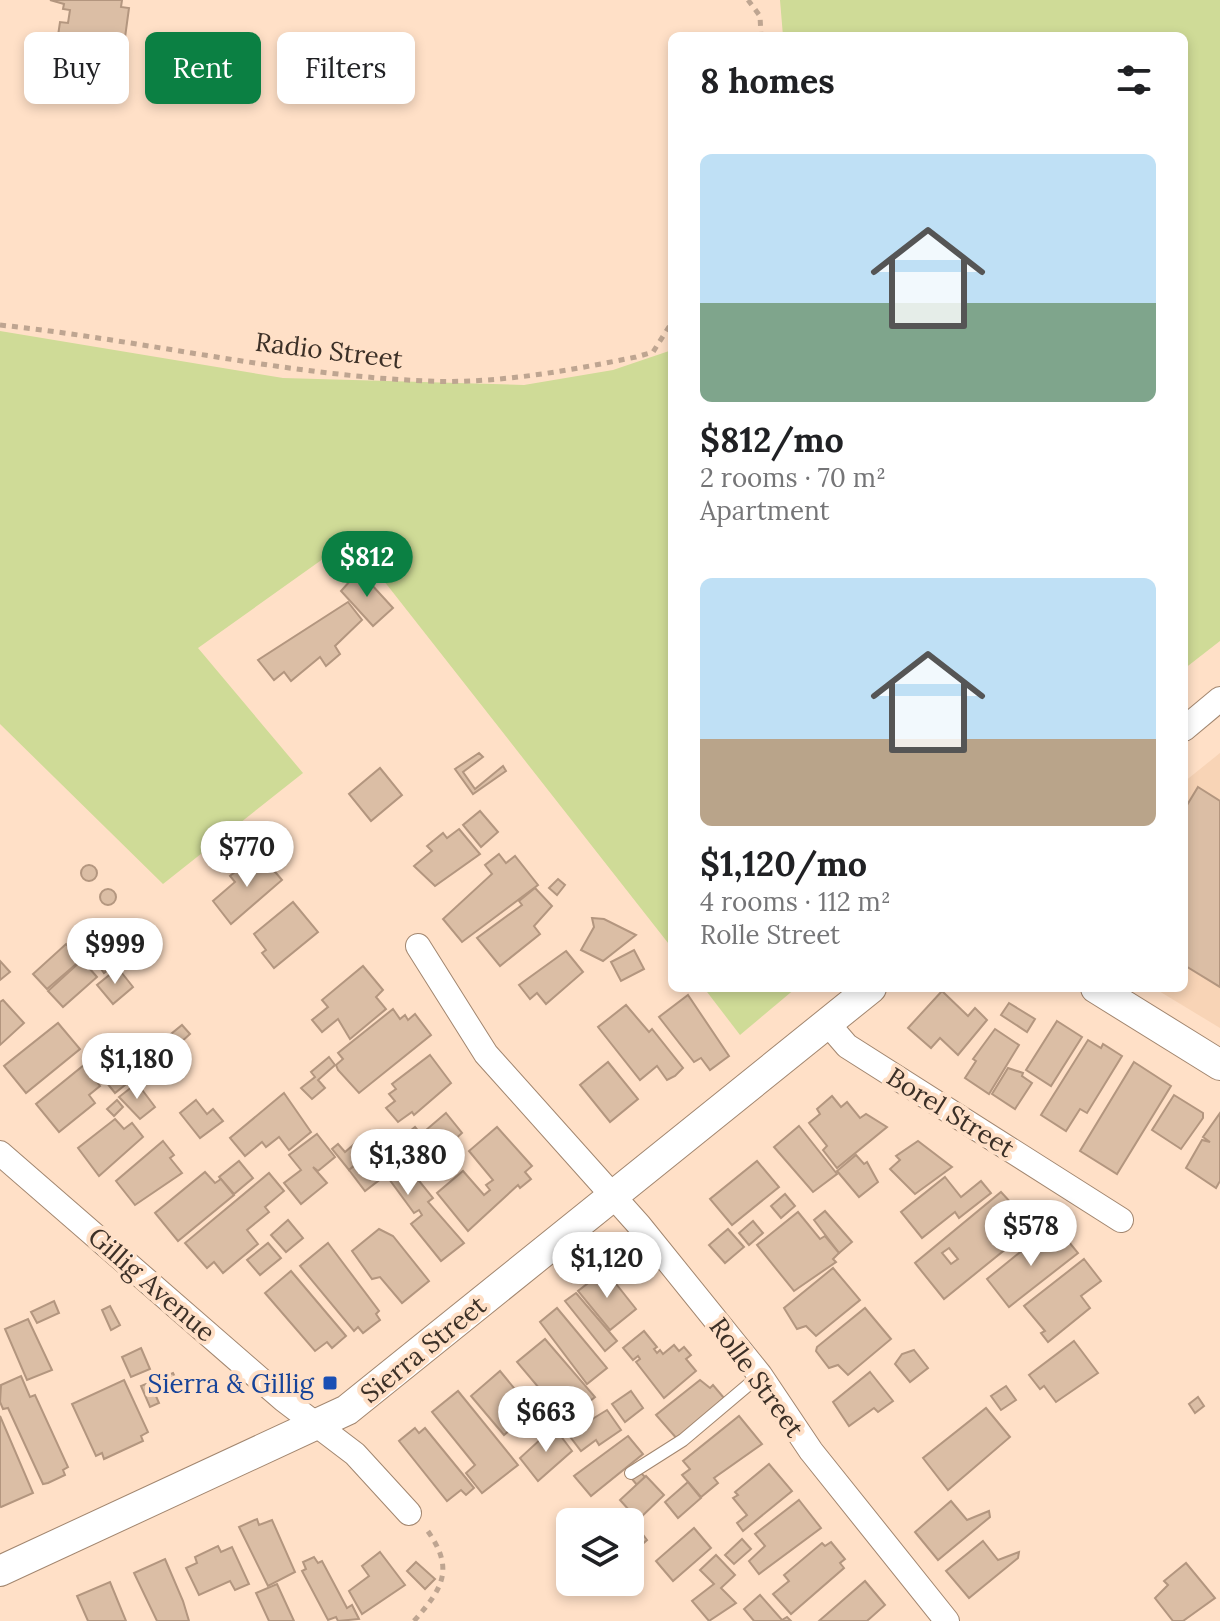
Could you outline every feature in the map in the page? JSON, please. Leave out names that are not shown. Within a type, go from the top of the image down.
[{"type":"street","points":[[1188,726],[1220,699]]},
{"type":"street","name":"Rolle Street","points":[[418,946],[486,1054],[613,1197],[760,1375],[811,1451],[947,1621]]},
{"type":"street","name":"Sierra Street","points":[[0,1571],[321,1425],[347,1410],[866,992]]},
{"type":"street","points":[[1102,992],[1220,1065]]},
{"type":"street","name":"Borel Street","points":[[828,1024],[847,1046],[1121,1220]]},
{"type":"street","name":"Gillig Avenue","points":[[0,1153],[284,1400],[321,1425],[355,1454],[409,1513]]},
{"type":"lane","points":[[631,1473],[683,1440],[760,1375]]},
{"type":"path","points":[[748,0],[760,16],[761,32]]},
{"type":"path","name":"Radio Street","points":[[0,325],[305,370],[429,381],[500,379],[578,369],[653,352],[668,328]]},
{"type":"path","points":[[409,1513],[440,1549],[445,1572],[440,1586],[414,1621]]},
{"type":"shaded area","points":[[1220,753],[1220,1028],[1161,992],[1188,992],[1188,779]]},
{"type":"green space","points":[[780,0],[1220,0],[1220,641],[1188,666],[1188,32],[783,32]]},
{"type":"green space","points":[[0,331],[283,378],[524,385],[613,370],[668,351],[668,943],[351,539],[198,648],[303,773],[163,884],[0,724]]},
{"type":"green space","points":[[707,992],[791,992],[740,1035]]},
{"type":"building","points":[[50,0],[122,0],[121,7],[129,8],[126,32],[59,32],[60,22],[68,23],[70,10],[63,9],[64,4]]},
{"type":"building","points":[[359,571],[393,608],[373,626],[341,591]]},
{"type":"building","points":[[348,602],[362,620],[335,646],[340,654],[326,666],[320,657],[291,681],[284,672],[274,680],[258,660]]},
{"type":"building","points":[[479,753],[483,757],[463,772],[475,789],[503,766],[506,771],[473,794],[455,769]]},
{"type":"building","points":[[380,768],[402,795],[371,821],[349,794]]},
{"type":"building","points":[[1198,787],[1220,801],[1220,987],[1188,967],[1188,803]]},
{"type":"building","points":[[480,811],[498,832],[481,847],[463,825]]},
{"type":"building","points":[[459,829],[480,854],[435,886],[414,866],[432,851],[427,846],[443,833],[447,838]]},
{"type":"building","points":[[499,854],[506,863],[515,856],[538,885],[462,942],[443,919],[492,874],[485,865]]},
{"type":"building","points":[[250,860],[255,866],[265,860],[282,880],[231,924],[213,901],[235,882],[230,876]]},
{"type":"building","points":[[86,865],[92,865],[97,873],[95,879],[86,881],[81,876],[81,870]]},
{"type":"building","points":[[558,879],[565,885],[557,895],[549,888]]},
{"type":"building","points":[[535,888],[552,906],[534,926],[540,934],[500,966],[477,938],[522,905],[519,901]]},
{"type":"building","points":[[105,889],[111,889],[116,897],[114,903],[105,905],[100,900],[100,894]]},
{"type":"building","points":[[293,902],[318,932],[274,968],[262,953],[266,950],[254,934]]},
{"type":"building","points":[[592,918],[604,919],[636,935],[603,961],[581,950],[594,927]]},
{"type":"building","points":[[66,944],[82,959],[47,989],[33,974]]},
{"type":"building","points":[[634,950],[644,969],[621,981],[611,962]]},
{"type":"building","points":[[566,951],[583,972],[546,1004],[537,993],[530,999],[519,985]]},
{"type":"building","points":[[104,953],[114,965],[104,973],[95,961]]},
{"type":"building","points":[[82,960],[97,977],[63,1007],[48,991]]},
{"type":"building","points":[[0,961],[10,972],[0,980]]},
{"type":"building","points":[[363,966],[383,990],[376,997],[386,1009],[350,1039],[338,1019],[322,1032],[312,1020],[328,1007],[322,1000]]},
{"type":"building","points":[[118,968],[133,987],[113,1004],[97,985]]},
{"type":"building","points":[[941,992],[968,1016],[975,1008],[987,1020],[958,1055],[940,1038],[931,1048],[908,1028]]},
{"type":"building","points":[[688,995],[729,1056],[710,1070],[701,1058],[694,1062],[659,1017]]},
{"type":"building","points":[[3,1000],[24,1023],[0,1045],[0,1002]]},
{"type":"building","points":[[1009,1003],[1035,1019],[1027,1032],[1001,1015]]},
{"type":"building","points":[[626,1005],[649,1032],[652,1029],[683,1068],[675,1076],[667,1080],[657,1066],[640,1080],[598,1027]]},
{"type":"building","points":[[393,1009],[400,1019],[405,1015],[408,1020],[415,1014],[431,1035],[359,1093],[338,1070],[336,1065],[343,1059],[338,1053]]},
{"type":"building","points":[[1057,1021],[1082,1037],[1051,1086],[1026,1070]]},
{"type":"building","points":[[58,1023],[80,1049],[26,1093],[4,1066]]},
{"type":"building","points":[[182,1025],[190,1034],[179,1044],[171,1034]]},
{"type":"building","points":[[995,1029],[1019,1045],[989,1094],[965,1078],[976,1061],[973,1059]]},
{"type":"building","points":[[114,1040],[129,1057],[133,1054],[145,1069],[115,1093],[89,1061]]},
{"type":"building","points":[[1088,1040],[1101,1048],[1103,1044],[1122,1056],[1087,1113],[1080,1109],[1066,1131],[1041,1115]]},
{"type":"building","points":[[430,1055],[451,1083],[414,1115],[412,1112],[398,1122],[386,1108],[395,1101],[389,1094],[396,1089],[392,1084]]},
{"type":"building","points":[[329,1057],[335,1065],[318,1080],[325,1088],[312,1099],[301,1088],[315,1077],[311,1072]]},
{"type":"building","points":[[608,1062],[638,1099],[610,1122],[580,1085]]},
{"type":"building","points":[[1134,1062],[1171,1086],[1117,1174],[1080,1151]]},
{"type":"building","points":[[84,1065],[100,1086],[89,1095],[95,1103],[59,1132],[36,1104]]},
{"type":"building","points":[[1008,1068],[1023,1073],[1022,1076],[1032,1083],[1015,1109],[992,1094]]},
{"type":"building","points":[[137,1083],[155,1107],[140,1119],[119,1097]]},
{"type":"building","points":[[284,1093],[311,1132],[289,1150],[279,1137],[266,1147],[262,1142],[245,1156],[230,1138]]},
{"type":"building","points":[[1174,1095],[1203,1113],[1203,1118],[1181,1149],[1152,1130]]},
{"type":"building","points":[[832,1096],[841,1107],[847,1102],[860,1118],[866,1114],[887,1127],[837,1168],[823,1150],[827,1146],[809,1123],[820,1114],[817,1109]]},
{"type":"building","points":[[117,1100],[123,1107],[114,1116],[107,1109]]},
{"type":"building","points":[[196,1100],[207,1114],[213,1109],[223,1121],[200,1138],[180,1113]]},
{"type":"building","points":[[446,1113],[462,1133],[443,1150],[426,1130]]},
{"type":"building","points":[[1220,1113],[1220,1181],[1216,1188],[1186,1168],[1202,1140],[1210,1142],[1203,1137]]},
{"type":"building","points":[[115,1119],[124,1129],[132,1123],[143,1137],[99,1176],[78,1148]]},
{"type":"building","points":[[799,1126],[837,1174],[813,1192],[774,1147]]},
{"type":"building","points":[[415,1127],[430,1145],[412,1160],[397,1142]]},
{"type":"building","points":[[497,1127],[532,1166],[525,1172],[531,1179],[520,1188],[518,1185],[468,1231],[437,1193],[463,1171],[484,1195],[490,1190],[486,1185],[493,1180],[469,1151]]},
{"type":"building","points":[[317,1134],[335,1157],[318,1171],[313,1167],[327,1183],[301,1204],[284,1183],[301,1170],[289,1155]]},
{"type":"building","points":[[359,1140],[370,1153],[349,1170],[332,1149],[338,1144],[345,1152]]},
{"type":"building","points":[[386,1140],[433,1198],[428,1202],[464,1243],[441,1261],[411,1224],[422,1215],[419,1210],[414,1213],[386,1175],[365,1191],[349,1170]]},
{"type":"building","points":[[163,1141],[174,1155],[170,1158],[182,1173],[135,1205],[116,1181]]},
{"type":"building","points":[[918,1141],[952,1167],[915,1194],[890,1169],[900,1160],[896,1156]]},
{"type":"building","points":[[856,1155],[864,1164],[867,1162],[878,1182],[859,1197],[837,1171]]},
{"type":"building","points":[[239,1161],[253,1178],[234,1194],[219,1177]]},
{"type":"building","points":[[757,1161],[779,1187],[732,1225],[710,1199]]},
{"type":"building","points":[[205,1172],[215,1183],[221,1179],[234,1195],[178,1241],[155,1213]]},
{"type":"building","points":[[269,1173],[284,1191],[265,1207],[269,1212],[247,1230],[258,1244],[223,1273],[214,1262],[207,1268],[185,1243]]},
{"type":"building","points":[[945,1177],[961,1197],[981,1181],[991,1193],[959,1218],[955,1212],[922,1238],[901,1212]]},
{"type":"building","points":[[1001,1192],[1033,1227],[944,1299],[915,1263]],"holes":[[[949,1248],[958,1259],[951,1264],[942,1253]]]},
{"type":"building","points":[[785,1194],[795,1206],[781,1218],[771,1206]]},
{"type":"building","points":[[825,1211],[852,1242],[839,1253],[814,1220]]},
{"type":"building","points":[[798,1212],[820,1239],[825,1236],[839,1253],[833,1259],[836,1262],[794,1291],[757,1245]]},
{"type":"building","points":[[288,1220],[303,1238],[286,1252],[271,1235]]},
{"type":"building","points":[[753,1221],[763,1233],[749,1245],[739,1233]]},
{"type":"building","points":[[379,1229],[393,1236],[429,1281],[402,1303],[380,1277],[372,1279],[352,1251]]},
{"type":"building","points":[[728,1229],[744,1247],[725,1263],[709,1245]]},
{"type":"building","points":[[1060,1231],[1078,1253],[1009,1307],[987,1279],[1035,1240],[1040,1246]]},
{"type":"building","points":[[268,1243],[281,1258],[260,1275],[247,1260]]},
{"type":"building","points":[[328,1243],[379,1311],[376,1314],[380,1320],[363,1333],[358,1327],[354,1331],[300,1266]]},
{"type":"building","points":[[1084,1259],[1101,1281],[1081,1296],[1090,1308],[1048,1342],[1041,1333],[1045,1331],[1024,1306]]},
{"type":"building","points":[[833,1268],[860,1300],[816,1336],[806,1326],[797,1329],[784,1308]]},
{"type":"building","points":[[605,1270],[636,1309],[610,1330],[578,1291]]},
{"type":"building","points":[[291,1271],[346,1336],[332,1348],[327,1342],[315,1351],[265,1293]]},
{"type":"building","points":[[576,1293],[617,1341],[605,1351],[565,1301]]},
{"type":"building","points":[[54,1301],[59,1313],[37,1323],[31,1312]]},
{"type":"building","points":[[110,1306],[120,1325],[111,1330],[102,1310]]},
{"type":"building","points":[[557,1308],[607,1368],[587,1384],[540,1322]]},
{"type":"building","points":[[865,1308],[891,1339],[848,1375],[838,1365],[829,1368],[816,1351],[817,1347]]},
{"type":"building","points":[[28,1319],[52,1370],[27,1380],[5,1329]]},
{"type":"building","points":[[644,1331],[657,1347],[654,1349],[657,1353],[660,1350],[663,1354],[674,1345],[679,1351],[684,1347],[691,1355],[686,1359],[696,1371],[664,1398],[636,1362],[640,1359],[638,1356],[633,1360],[623,1348]]},
{"type":"building","points":[[545,1339],[595,1397],[566,1420],[517,1362]]},
{"type":"building","points":[[1074,1341],[1098,1373],[1056,1402],[1044,1386],[1040,1389],[1029,1375]]},
{"type":"building","points":[[141,1348],[150,1369],[131,1377],[122,1357]]},
{"type":"building","points":[[914,1350],[928,1368],[910,1382],[895,1364],[902,1354]]},
{"type":"building","points":[[500,1371],[533,1411],[504,1435],[471,1396]]},
{"type":"building","points":[[870,1372],[893,1401],[878,1412],[874,1408],[849,1426],[833,1402]]},
{"type":"building","points":[[173,1373],[178,1384],[155,1394],[159,1403],[150,1407],[141,1386]]},
{"type":"building","points":[[21,1376],[30,1397],[35,1395],[68,1467],[63,1470],[65,1475],[48,1483],[43,1484],[8,1408],[3,1409],[0,1402],[1,1385]]},
{"type":"building","points":[[124,1380],[148,1432],[141,1436],[143,1441],[104,1459],[102,1453],[96,1456],[72,1404]]},
{"type":"building","points":[[700,1380],[710,1388],[713,1385],[724,1398],[678,1440],[656,1415]]},
{"type":"building","points":[[1006,1386],[1016,1400],[1001,1410],[991,1396]]},
{"type":"building","points":[[458,1391],[518,1465],[482,1493],[466,1473],[475,1465],[432,1412]]},
{"type":"building","points":[[631,1391],[643,1408],[625,1422],[612,1404]]},
{"type":"building","points":[[1198,1397],[1204,1406],[1195,1413],[1189,1404]]},
{"type":"building","points":[[986,1408],[1010,1437],[948,1490],[923,1458]]},
{"type":"building","points":[[607,1410],[621,1430],[599,1445],[596,1440],[581,1451],[568,1434]]},
{"type":"building","points":[[0,1416],[33,1493],[1,1507],[0,1506]]},
{"type":"building","points":[[739,1416],[762,1444],[714,1478],[718,1483],[701,1497],[682,1475],[690,1469],[683,1461]]},
{"type":"building","points":[[554,1427],[572,1451],[538,1481],[520,1458]]},
{"type":"building","points":[[415,1428],[419,1433],[425,1428],[474,1488],[466,1495],[461,1490],[447,1501],[399,1441]]},
{"type":"building","points":[[628,1436],[643,1454],[591,1496],[574,1476]]},
{"type":"building","points":[[769,1464],[792,1491],[743,1531],[737,1523],[747,1515],[733,1498],[738,1495],[735,1492]]},
{"type":"building","points":[[640,1472],[645,1477],[637,1485],[632,1479]]},
{"type":"building","points":[[646,1476],[664,1495],[644,1514],[644,1508],[627,1508],[620,1500]]},
{"type":"building","points":[[688,1482],[701,1498],[678,1518],[665,1502]]},
{"type":"building","points":[[799,1500],[821,1528],[759,1574],[749,1561],[765,1546],[755,1534]]},
{"type":"building","points":[[951,1501],[967,1520],[989,1511],[990,1517],[938,1560],[915,1532]]},
{"type":"building","points":[[257,1519],[259,1525],[272,1520],[295,1572],[268,1586],[239,1527]]},
{"type":"building","points":[[694,1528],[711,1548],[673,1581],[656,1561]]},
{"type":"building","points":[[742,1539],[751,1549],[734,1564],[725,1555]]},
{"type":"building","points":[[983,1541],[998,1560],[1019,1552],[1018,1558],[969,1598],[946,1571]]},
{"type":"building","points":[[831,1542],[845,1559],[840,1563],[844,1568],[791,1614],[773,1594],[789,1581],[784,1575],[822,1543],[825,1546]]},
{"type":"building","points":[[218,1546],[221,1552],[232,1547],[249,1584],[235,1590],[230,1581],[199,1595],[186,1568],[197,1563],[195,1557]]},
{"type":"building","points":[[380,1552],[405,1585],[362,1614],[349,1591],[369,1576],[362,1566]]},
{"type":"building","points":[[716,1555],[735,1575],[721,1588],[736,1603],[709,1621],[692,1601],[714,1584],[700,1570]]},
{"type":"building","points":[[314,1557],[318,1563],[322,1561],[347,1608],[352,1605],[359,1619],[338,1621],[336,1617],[328,1620],[302,1571],[306,1569],[303,1562]]},
{"type":"building","points":[[165,1559],[189,1621],[157,1621],[134,1573]]},
{"type":"building","points":[[416,1562],[435,1579],[425,1589],[407,1571]]},
{"type":"building","points":[[1186,1563],[1215,1598],[1183,1621],[1173,1621],[1155,1598],[1168,1585],[1164,1581]]},
{"type":"building","points":[[865,1581],[885,1605],[867,1621],[819,1621]]},
{"type":"building","points":[[110,1582],[126,1621],[88,1621],[77,1596]]},
{"type":"building","points":[[277,1584],[294,1621],[269,1621],[256,1593]]},
{"type":"building","points":[[760,1595],[782,1620],[787,1617],[791,1621],[754,1621],[744,1609]]},
{"type":"place","name":"Sierra & Gillig","points":[[330,1383]]}]
